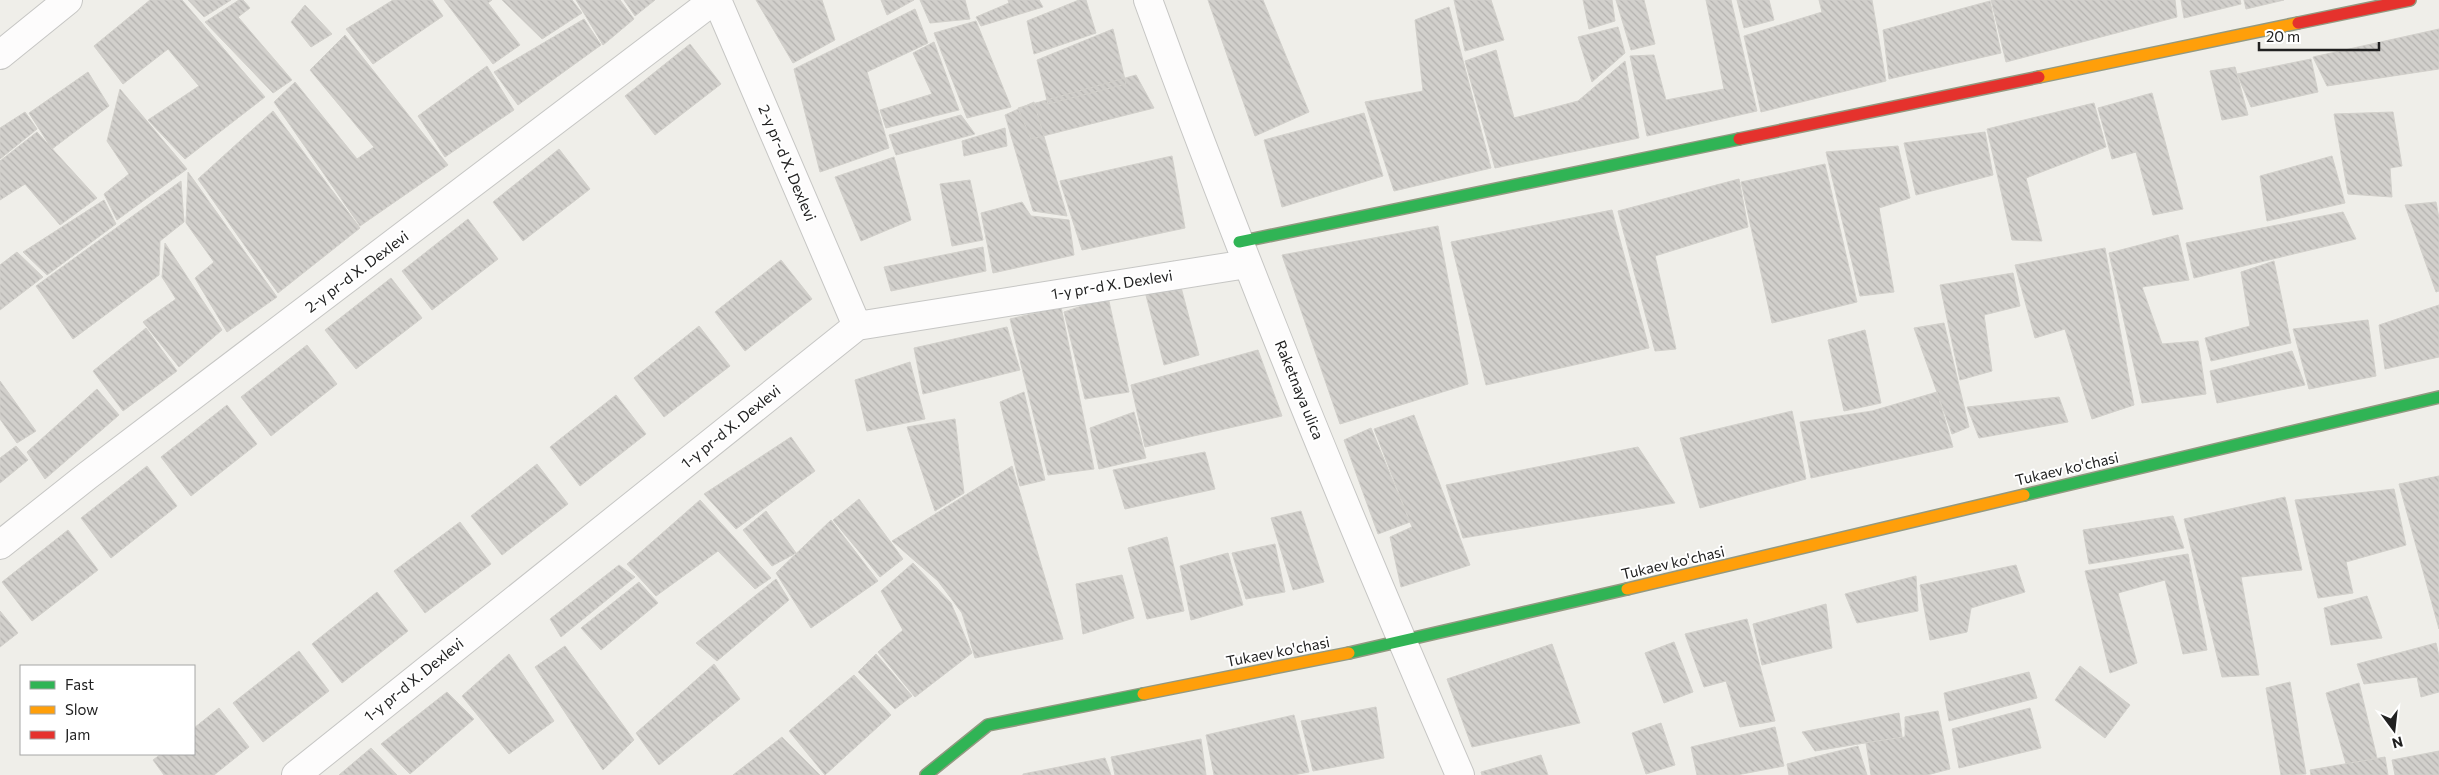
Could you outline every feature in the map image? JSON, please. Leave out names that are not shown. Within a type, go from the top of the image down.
[{"type":"street","points":[[0,55],[68,0]]},
{"type":"street","name":"2-y pr-d X. Dexlevi","points":[[0,545],[87,476],[715,0],[857,326]]},
{"type":"street","name":"Raketnaya ulica","points":[[1148,0],[1243,253],[1402,642],[1460,775]]},
{"type":"street","points":[[1243,253],[2410,0]]},
{"type":"street","name":"1-y pr-d X. Dexlevi","points":[[296,775],[857,326],[1243,253]]},
{"type":"street","name":"Tukaev ko'chasi","points":[[926,775],[988,725],[1402,642],[2439,397]]},
{"type":"building","points":[[150,0],[182,0],[265,97],[185,159],[148,120],[199,86],[168,49],[123,84],[94,46]]},
{"type":"building","points":[[188,0],[231,0],[204,17]]},
{"type":"building","points":[[239,0],[243,0],[250,8],[238,17],[292,80],[273,93],[205,22]]},
{"type":"building","points":[[393,0],[432,0],[443,16],[373,64],[346,29]]},
{"type":"building","points":[[444,0],[492,0],[488,3],[520,45],[493,64]]},
{"type":"building","points":[[502,0],[572,0],[582,13],[542,39]]},
{"type":"building","points":[[576,0],[620,0],[634,19],[603,45]]},
{"type":"building","points":[[624,0],[655,0],[635,16]]},
{"type":"building","points":[[756,0],[822,0],[835,40],[793,63]]},
{"type":"building","points":[[881,0],[914,0],[887,15]]},
{"type":"building","points":[[920,0],[965,0],[970,19],[930,23]]},
{"type":"building","points":[[1008,0],[1039,0],[1043,7],[981,26],[976,17],[1009,3]]},
{"type":"building","points":[[1079,0],[1086,0],[1096,33],[1034,54],[1027,21]]},
{"type":"building","points":[[1208,0],[1263,0],[1309,112],[1255,136]]},
{"type":"building","points":[[1454,0],[1491,0],[1504,40],[1465,51]]},
{"type":"building","points":[[1583,0],[1612,0],[1615,21],[1589,29]]},
{"type":"building","points":[[1616,0],[1644,0],[1655,44],[1631,50]]},
{"type":"building","points":[[1706,0],[1731,0],[1757,111],[1647,136],[1630,56],[1654,55],[1666,100],[1724,89]]},
{"type":"building","points":[[1737,0],[1769,0],[1774,20],[1744,28]]},
{"type":"building","points":[[1819,0],[1872,0],[1886,81],[1761,112],[1744,36],[1822,12]]},
{"type":"building","points":[[1991,0],[2175,0],[2177,17],[2006,62]]},
{"type":"building","points":[[2181,0],[2240,0],[2241,4],[2184,18]]},
{"type":"building","points":[[2244,0],[2284,0],[2246,9]]},
{"type":"building","points":[[1990,1],[2001,53],[1889,79],[1883,30]]},
{"type":"building","points":[[305,5],[332,34],[311,47],[291,22]]},
{"type":"building","points":[[1449,7],[1491,168],[1394,191],[1365,102],[1423,91],[1415,20]]},
{"type":"building","points":[[915,9],[928,43],[867,72],[889,148],[820,172],[794,69]]},
{"type":"building","points":[[584,19],[601,45],[518,105],[494,72]]},
{"type":"building","points":[[976,21],[1011,107],[967,118],[934,33]]},
{"type":"building","points":[[1618,27],[1625,53],[1592,82],[1578,37]]},
{"type":"building","points":[[1113,29],[1126,84],[1048,104],[1037,60]]},
{"type":"building","points":[[2439,29],[2439,69],[2327,86],[2313,57]]},
{"type":"building","points":[[345,35],[448,165],[360,226],[274,102],[295,82],[357,159],[374,147],[310,70]]},
{"type":"building","points":[[934,42],[959,110],[886,128],[880,110],[932,94],[913,53]]},
{"type":"building","points":[[690,44],[721,84],[655,135],[625,96]]},
{"type":"building","points":[[1496,50],[1514,118],[1578,101],[1625,61],[1639,138],[1495,168],[1465,61]]},
{"type":"building","points":[[2311,59],[2318,92],[2251,107],[2237,74]]},
{"type":"building","points":[[487,66],[514,110],[445,157],[418,116]]},
{"type":"building","points":[[2235,67],[2248,115],[2222,120],[2210,71]]},
{"type":"building","points":[[88,72],[109,106],[52,149],[29,113]]},
{"type":"building","points":[[1136,75],[1154,108],[1031,139],[1018,108]]},
{"type":"building","points":[[120,89],[187,169],[117,220],[104,194],[129,174],[107,141]]},
{"type":"building","points":[[2152,93],[2183,209],[2153,215],[2136,152],[2112,159],[2098,108]]},
{"type":"building","points":[[1034,102],[1067,216],[1033,211],[1005,115]]},
{"type":"building","points":[[2094,103],[2106,147],[2026,178],[2042,241],[2012,240],[1987,129]]},
{"type":"building","points":[[273,111],[360,228],[278,293],[198,179]]},
{"type":"building","points":[[25,112],[37,129],[0,159],[0,128]]},
{"type":"building","points":[[2393,112],[2402,166],[2390,168],[2392,197],[2348,194],[2334,114]]},
{"type":"building","points":[[1364,113],[1383,176],[1282,207],[1264,140]]},
{"type":"building","points":[[961,115],[975,134],[896,155],[889,135]]},
{"type":"building","points":[[1005,128],[1007,146],[964,156],[962,141]]},
{"type":"building","points":[[37,132],[97,198],[60,225],[25,184],[0,200],[0,161]]},
{"type":"building","points":[[1985,132],[1993,175],[1916,195],[1904,143]]},
{"type":"building","points":[[1898,146],[1910,198],[1879,208],[1894,292],[1860,296],[1826,152]]},
{"type":"building","points":[[559,149],[590,189],[523,241],[493,202]]},
{"type":"building","points":[[1172,156],[1185,228],[1082,250],[1060,181]]},
{"type":"building","points":[[2332,156],[2345,203],[2267,221],[2260,176]]},
{"type":"building","points":[[894,157],[911,220],[861,241],[835,177]]},
{"type":"building","points":[[1825,164],[1857,302],[1772,323],[1741,182]]},
{"type":"building","points":[[188,172],[277,297],[227,332],[195,278],[214,262],[186,223]]},
{"type":"building","points":[[1739,179],[1748,227],[1655,256],[1676,349],[1655,351],[1618,211]]},
{"type":"building","points":[[970,180],[983,240],[952,246],[940,184]]},
{"type":"building","points":[[181,181],[184,222],[160,241],[159,275],[73,339],[36,286]]},
{"type":"building","points":[[104,200],[116,224],[47,275],[23,252]]},
{"type":"building","points":[[1022,202],[1031,216],[1069,220],[1074,255],[993,273],[981,213]]},
{"type":"building","points":[[2436,202],[2439,218],[2439,291],[2436,292],[2405,205]]},
{"type":"building","points":[[1612,210],[1649,348],[1486,385],[1451,242]]},
{"type":"building","points":[[2343,212],[2356,239],[2194,278],[2186,243]]},
{"type":"building","points":[[468,219],[498,259],[432,310],[402,271]]},
{"type":"building","points":[[1438,226],[1468,384],[1340,424],[1282,255]]},
{"type":"building","points":[[2178,235],[2189,280],[2142,287],[2162,344],[2198,341],[2206,394],[2142,403],[2109,253]]},
{"type":"building","points":[[165,243],[222,330],[179,367],[143,322],[176,299],[162,277]]},
{"type":"building","points":[[983,247],[986,271],[891,291],[884,267]]},
{"type":"building","points":[[2105,248],[2134,405],[2092,419],[2065,329],[2035,338],[2015,265]]},
{"type":"building","points":[[17,252],[43,277],[0,310],[0,265]]},
{"type":"building","points":[[781,260],[812,299],[745,351],[715,312]]},
{"type":"building","points":[[1174,261],[1199,355],[1164,365],[1140,272]]},
{"type":"building","points":[[2274,261],[2291,343],[2211,361],[2205,338],[2250,326],[2241,272]]},
{"type":"building","points":[[2013,273],[2020,306],[1984,315],[1992,371],[1960,380],[1940,285]]},
{"type":"building","points":[[391,278],[422,318],[356,369],[325,330]]},
{"type":"building","points":[[1108,297],[1129,392],[1085,399],[1064,312]]},
{"type":"building","points":[[2439,305],[2439,357],[2385,369],[2379,325]]},
{"type":"building","points":[[1061,307],[1094,469],[1048,475],[1010,319]]},
{"type":"building","points":[[2368,320],[2376,376],[2309,389],[2293,329]]},
{"type":"building","points":[[1944,323],[1969,427],[1952,434],[1914,328]]},
{"type":"building","points":[[699,326],[730,366],[664,417],[634,378]]},
{"type":"building","points":[[1007,327],[1020,370],[923,394],[914,348]]},
{"type":"building","points":[[146,328],[177,371],[123,411],[93,371]]},
{"type":"building","points":[[1865,330],[1881,403],[1844,411],[1828,340]]},
{"type":"building","points":[[307,345],[337,384],[271,436],[241,397]]},
{"type":"building","points":[[1258,350],[1282,416],[1145,447],[1131,385]]},
{"type":"building","points":[[2292,351],[2305,385],[2217,403],[2210,371]]},
{"type":"building","points":[[910,362],[925,419],[867,431],[855,380]]},
{"type":"building","points":[[0,381],[36,431],[17,443],[0,419]]},
{"type":"building","points":[[97,389],[119,415],[45,479],[27,452]]},
{"type":"building","points":[[1024,392],[1045,480],[1020,486],[1000,402]]},
{"type":"building","points":[[1937,392],[1953,447],[1811,478],[1800,422],[1872,411]]},
{"type":"building","points":[[616,395],[646,434],[580,486],[550,447]]},
{"type":"building","points":[[2059,397],[2068,422],[1979,438],[1967,407]]},
{"type":"building","points":[[227,405],[257,444],[191,496],[161,457]]},
{"type":"building","points":[[1792,411],[1806,479],[1700,508],[1680,438]]},
{"type":"building","points":[[1134,412],[1146,458],[1099,469],[1090,428]]},
{"type":"building","points":[[1414,415],[1470,565],[1401,587],[1390,537],[1412,527],[1374,429]]},
{"type":"building","points":[[955,419],[964,493],[935,511],[907,427]]},
{"type":"building","points":[[1371,428],[1410,522],[1378,534],[1344,440]]},
{"type":"building","points":[[791,437],[815,471],[736,529],[704,494]]},
{"type":"building","points":[[16,446],[28,460],[0,483],[0,458]]},
{"type":"building","points":[[1638,447],[1675,503],[1463,538],[1446,485]]},
{"type":"building","points":[[1205,452],[1215,489],[1125,509],[1113,470]]},
{"type":"building","points":[[537,464],[568,504],[502,555],[471,516]]},
{"type":"building","points":[[147,466],[177,506],[111,558],[81,518]]},
{"type":"building","points":[[1012,466],[1063,639],[975,658],[962,613],[938,581],[892,541]]},
{"type":"building","points":[[2439,476],[2439,629],[2399,484]]},
{"type":"building","points":[[2394,489],[2406,545],[2346,562],[2353,593],[2318,598],[2295,500]]},
{"type":"building","points":[[2285,497],[2302,570],[2241,577],[2259,675],[2222,677],[2184,519]]},
{"type":"building","points":[[859,499],[903,559],[880,577],[833,520]]},
{"type":"building","points":[[700,500],[771,578],[755,589],[718,551],[656,596],[627,564]]},
{"type":"building","points":[[766,511],[796,553],[772,566],[743,530]]},
{"type":"building","points":[[1301,511],[1324,582],[1293,590],[1271,518]]},
{"type":"building","points":[[2173,516],[2184,548],[2089,564],[2083,530]]},
{"type":"building","points":[[831,520],[878,581],[811,628],[776,573]]},
{"type":"building","points":[[460,522],[491,564],[425,613],[394,571]]},
{"type":"building","points":[[68,530],[98,570],[32,621],[2,582]]},
{"type":"building","points":[[1167,537],[1184,611],[1147,619],[1128,548]]},
{"type":"building","points":[[1275,544],[1285,592],[1246,599],[1232,553]]},
{"type":"building","points":[[1228,553],[1243,605],[1191,620],[1180,566]]},
{"type":"building","points":[[2188,554],[2207,650],[2183,654],[2165,580],[2118,593],[2137,663],[2110,673],[2085,571]]},
{"type":"building","points":[[913,563],[951,603],[972,653],[915,697],[878,652],[903,630],[881,591]]},
{"type":"building","points":[[619,565],[635,577],[561,637],[550,619]]},
{"type":"building","points":[[2016,565],[2025,592],[1971,608],[1967,632],[1930,640],[1920,585]]},
{"type":"building","points":[[1122,575],[1134,618],[1083,634],[1076,584]]},
{"type":"building","points":[[1916,576],[1918,611],[1857,623],[1845,594]]},
{"type":"building","points":[[776,579],[789,600],[717,661],[696,643]]},
{"type":"building","points":[[639,582],[658,603],[601,650],[581,628]]},
{"type":"building","points":[[377,592],[408,631],[342,683],[312,644]]},
{"type":"building","points":[[2367,596],[2382,638],[2331,645],[2324,608]]},
{"type":"building","points":[[1826,604],[1832,648],[1762,665],[1753,624]]},
{"type":"building","points":[[0,611],[18,633],[0,647]]},
{"type":"building","points":[[1747,619],[1775,721],[1740,727],[1726,681],[1704,687],[1685,634]]},
{"type":"building","points":[[1674,642],[1693,692],[1664,703],[1645,653]]},
{"type":"building","points":[[2436,643],[2439,656],[2439,692],[2421,697],[2417,677],[2364,684],[2357,664]]},
{"type":"building","points":[[1552,644],[1580,723],[1472,747],[1447,679]]},
{"type":"building","points":[[565,646],[634,740],[603,770],[535,667]]},
{"type":"building","points":[[299,651],[329,691],[263,742],[233,703]]},
{"type":"building","points":[[509,654],[554,721],[509,754],[462,696]]},
{"type":"building","points":[[876,654],[912,696],[895,709],[858,672]]},
{"type":"building","points":[[714,664],[740,699],[659,765],[636,733]]},
{"type":"building","points":[[2080,666],[2130,705],[2105,738],[2055,700]]},
{"type":"building","points":[[2029,672],[2037,698],[1949,721],[1944,693]]},
{"type":"building","points":[[854,675],[891,715],[825,775],[789,731]]},
{"type":"building","points":[[2290,682],[2306,774],[2281,775],[2266,688]]},
{"type":"building","points":[[2359,683],[2377,758],[2346,764],[2326,693]]},
{"type":"building","points":[[447,692],[474,719],[410,774],[381,744]]},
{"type":"building","points":[[1376,707],[1384,758],[1313,771],[1301,721]]},
{"type":"building","points":[[219,708],[249,747],[214,775],[164,775],[153,760],[160,755],[195,755],[195,727]]},
{"type":"building","points":[[2030,708],[2041,748],[1959,768],[1952,729]]},
{"type":"building","points":[[1938,711],[1950,769],[1927,775],[1871,775],[1866,743],[1905,737],[1905,717]]},
{"type":"building","points":[[1899,713],[1902,737],[1815,751],[1802,732]]},
{"type":"building","points":[[1294,715],[1309,772],[1293,775],[1214,775],[1206,735]]},
{"type":"building","points":[[1661,723],[1675,765],[1646,774],[1632,733]]},
{"type":"building","points":[[1775,727],[1784,766],[1737,775],[1697,775],[1691,747]]},
{"type":"building","points":[[782,737],[820,775],[733,775]]},
{"type":"building","points":[[1201,739],[1206,775],[1115,775],[1111,757]]},
{"type":"building","points":[[1858,746],[1867,775],[1789,775],[1787,764]]},
{"type":"building","points":[[371,748],[397,775],[339,775]]},
{"type":"building","points":[[2439,751],[2439,775],[2395,775],[2392,760]]},
{"type":"building","points":[[1541,755],[1548,775],[1482,775],[1481,772]]},
{"type":"building","points":[[2385,757],[2388,775],[2311,775],[2310,770]]},
{"type":"building","points":[[1105,758],[1111,775],[1023,775],[1023,774]]},
{"type":"traffic: fast","points":[[1239,242],[1739,139]]},
{"type":"traffic: fast","points":[[2024,495],[2439,397]]},
{"type":"traffic: fast","points":[[1349,653],[1627,589]]},
{"type":"traffic: fast","points":[[926,775],[988,725],[1143,694]]},
{"type":"traffic: slow","points":[[2039,77],[2298,23]]},
{"type":"traffic: slow","points":[[1627,589],[2024,495]]},
{"type":"traffic: slow","points":[[1143,694],[1349,653]]},
{"type":"traffic: jam","points":[[2298,23],[2410,0]]},
{"type":"traffic: jam","points":[[1739,139],[2039,77]]}]
